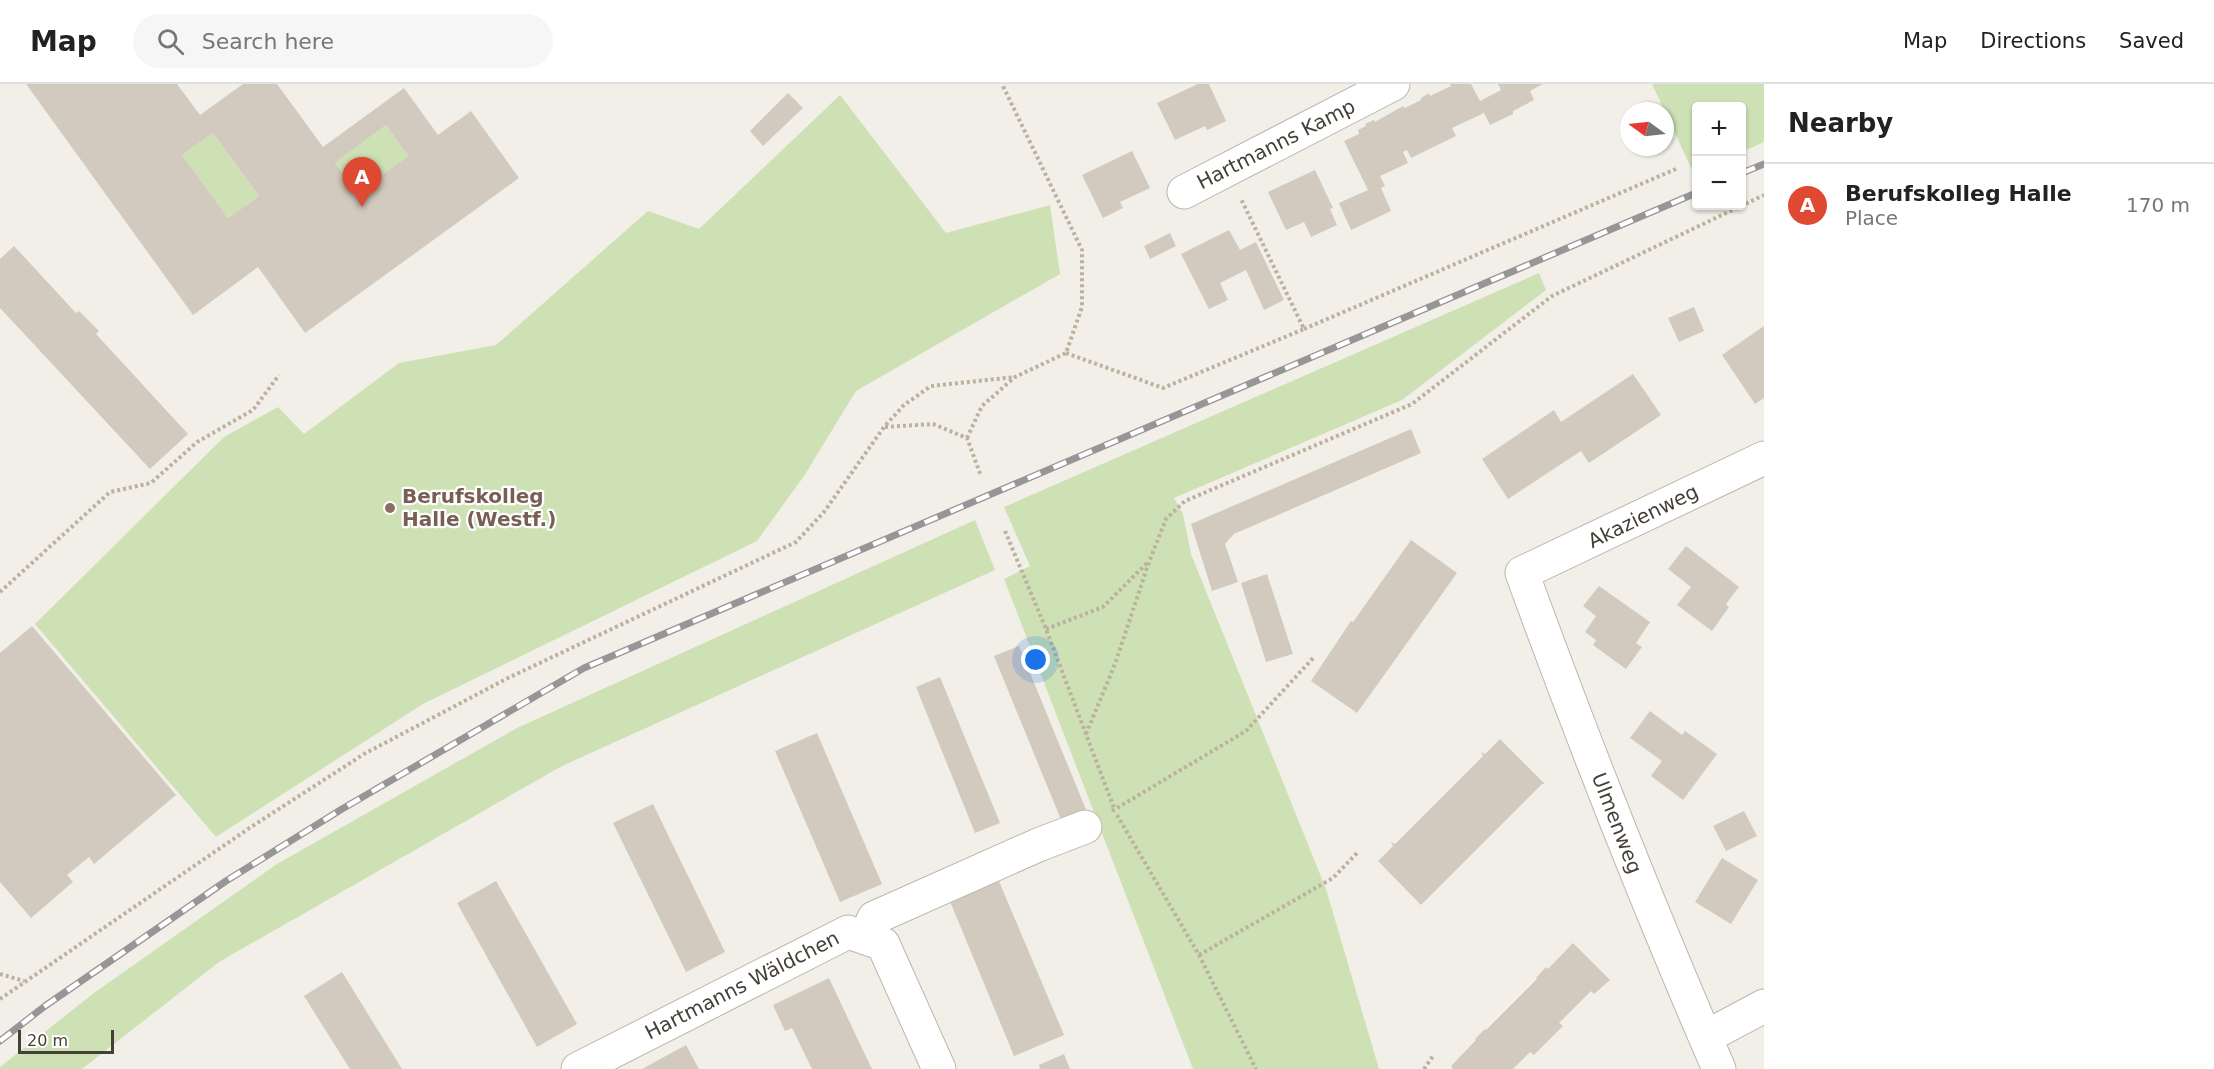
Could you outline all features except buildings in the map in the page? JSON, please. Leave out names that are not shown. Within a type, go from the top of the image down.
[{"type":"street","name":"Hartmanns Kamp","points":[[1184,192],[1374,88]]},
{"type":"street","name":"Akazienweg","points":[[1522,573],[1764,458]]},
{"type":"street","name":"Ulmenweg","points":[[1522,573],[1560,678],[1640,882],[1719,1069]]},
{"type":"street","points":[[865,938],[874,918],[1038,844],[1086,827]]},
{"type":"street","name":"Hartmanns Wäldchen","points":[[578,1069],[848,932],[883,944],[939,1069]]},
{"type":"street","points":[[1706,1037],[1764,1006]]},
{"type":"path","points":[[981,476],[967,438],[982,406],[1015,378],[1066,353],[1082,307],[1082,250],[1002,84]]},
{"type":"path","points":[[1226,169],[1304,329]]},
{"type":"path","points":[[1066,353],[1163,388],[1676,169]]},
{"type":"path","points":[[1086,734],[1115,664],[1166,519],[1185,501],[1412,404],[1552,296],[1764,195]]},
{"type":"path","points":[[0,592],[110,492],[151,483],[196,442],[253,410],[279,375]]},
{"type":"path","points":[[0,999],[364,754],[507,678],[796,542],[824,512],[884,427],[904,405],[931,386],[1015,378]]},
{"type":"path","points":[[884,427],[933,424],[967,438]]},
{"type":"path","points":[[1005,531],[1046,629],[1114,810],[1199,955],[1256,1069]]},
{"type":"path","points":[[1046,629],[1103,607],[1149,562]]},
{"type":"path","points":[[1114,810],[1246,731],[1315,656]]},
{"type":"path","points":[[1199,955],[1333,878],[1358,852]]},
{"type":"path","points":[[0,974],[24,981]]},
{"type":"path","points":[[1424,1069],[1433,1056]]},
{"type":"green space","points":[[1652,84],[1764,84],[1764,142],[1746,150],[1746,102],[1692,102],[1692,170],[1674,131],[1674,102],[1660,102]]},
{"type":"green space","points":[[840,95],[946,233],[1050,205],[1060,274],[856,391],[804,476],[757,541],[423,704],[216,837],[35,624],[224,437],[278,407],[304,434],[399,363],[496,345],[648,211],[699,229]]},
{"type":"green space","points":[[386,125],[408,156],[357,193],[335,163]]},
{"type":"green space","points":[[213,133],[259,196],[228,218],[182,155]]},
{"type":"green space","points":[[1539,273],[1546,290],[1402,400],[1174,498],[1183,514],[1191,554],[1326,889],[1379,1069],[1193,1069],[1004,579],[1030,566],[1004,507]]},
{"type":"green space","points":[[975,520],[995,570],[562,766],[219,962],[82,1069],[0,1069],[94,993],[277,864],[517,728]]},
{"type":"railway","points":[[1746,171],[1764,164]]},
{"type":"railway","points":[[0,1041],[45,1006],[226,881],[342,809],[584,668],[1692,195]]},
{"type":"place","name":"Berufskolleg Halle","points":[[362,207]]},
{"type":"place","name":"Berufskolleg Halle (Westf.)","points":[[390,508]]}]
